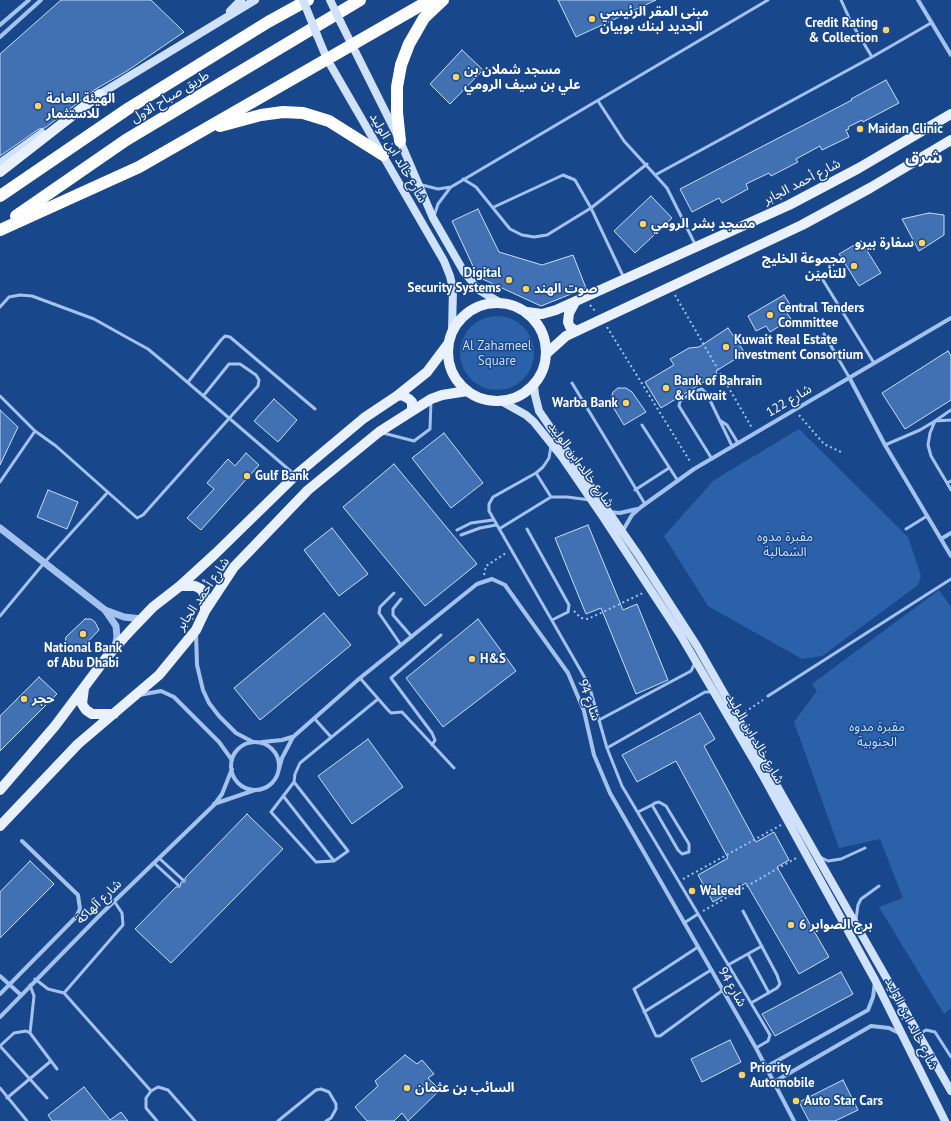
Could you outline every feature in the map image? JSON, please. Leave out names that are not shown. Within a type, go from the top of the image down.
[{"type":"highway","name":"طريق صباح الاول","points":[[0,196],[129,108],[261,26],[308,0]]},
{"type":"highway","name":"طريق صباح الاول","points":[[0,228],[126,140],[360,0]]},
{"type":"highway","points":[[0,228],[139,167],[430,0]]},
{"type":"highway","points":[[400,141],[396,112],[401,65],[409,44],[424,18],[443,0]]},
{"type":"highway","points":[[204,130],[261,115],[283,112],[303,113],[330,121],[383,156]]},
{"type":"main road","points":[[223,18],[241,0]]},
{"type":"main road","points":[[0,163],[100,94],[223,18],[255,0]]},
{"type":"main road","name":"شارع خالد ابن الوليد","points":[[303,0],[327,59],[444,261],[450,276],[454,300],[452,331]]},
{"type":"main road","name":"شارع خالد ابن الوليد","points":[[330,0],[400,141],[433,218],[464,272],[479,290],[499,302]]},
{"type":"main road","points":[[0,172],[100,94]]},
{"type":"main road","name":"شارع أحمد الجابر","points":[[527,312],[542,314],[556,310],[697,248],[811,195],[948,116]]},
{"type":"main road","points":[[547,353],[566,336],[802,225],[870,188],[951,140]]},
{"type":"main road","points":[[499,302],[518,307],[527,312],[540,326],[545,339],[547,353],[544,370],[534,385],[516,398],[501,401],[483,399],[467,391],[459,384],[449,365],[448,344],[452,331],[458,321],[476,307],[499,302]]},
{"type":"main road","points":[[575,302],[569,313],[568,322],[570,327],[577,331]]},
{"type":"main road","name":"شارع أحمد الجابر","points":[[0,790],[51,731],[115,647],[142,619],[180,586],[296,475],[364,418],[397,396],[427,372],[448,344]]},
{"type":"main road","name":"شارع خالد ابن الوليد","points":[[534,385],[539,411],[622,532],[697,646],[950,1089]]},
{"type":"main road","name":"شارع أحمد الجابر","points":[[0,826],[78,744],[159,675],[196,630],[205,611],[234,568],[308,490],[379,432],[431,399],[442,395],[467,391]]},
{"type":"main road","points":[[397,396],[402,396],[409,399],[412,406],[412,411]]},
{"type":"main road","name":"شارع خالد ابن الوليد","points":[[501,401],[526,415],[534,422],[552,444],[592,500],[696,662],[760,770],[875,980],[945,1121]]},
{"type":"main road","points":[[180,586],[195,586],[201,589],[205,595],[205,611]]},
{"type":"main road","points":[[84,688],[82,704],[86,710],[92,714],[114,714]]},
{"type":"street","points":[[0,25],[29,0]]},
{"type":"street","points":[[0,37],[40,0]]},
{"type":"street","points":[[918,0],[951,55]]},
{"type":"street","points":[[948,116],[951,108]]},
{"type":"street","name":"شارع 122","points":[[622,532],[632,515],[643,505],[694,469],[951,318]]},
{"type":"street","points":[[849,377],[885,445],[951,556]]},
{"type":"street","name":"شارع 122","points":[[608,512],[628,512],[643,505]]},
{"type":"street","points":[[0,528],[105,610],[124,617],[142,619]]},
{"type":"street","points":[[941,539],[951,533]]},
{"type":"street","name":"شارع 94","points":[[483,580],[492,579],[505,585],[568,673],[584,711],[594,755],[602,775],[698,948],[756,1048],[794,1121]]},
{"type":"street","points":[[253,742],[238,750],[232,760],[232,769],[234,775],[242,785],[254,789],[260,789],[270,784],[279,769],[287,747],[293,737],[360,678],[483,580]]},
{"type":"street","points":[[105,610],[116,626],[117,637],[115,647]]},
{"type":"street","points":[[196,630],[197,666],[203,690],[209,703],[219,716],[236,733],[253,742],[271,742],[293,737]]},
{"type":"street","points":[[137,695],[161,691],[174,697],[219,742],[232,760]]},
{"type":"street","points":[[259,742],[268,746],[274,752],[278,760],[279,769]]},
{"type":"street","name":"شارع آلهاكة","points":[[0,1017],[35,979],[214,805],[222,794],[232,769]]},
{"type":"street","points":[[0,780],[13,776]]},
{"type":"street","name":"شارع آلهاكة","points":[[214,805],[244,793],[260,789]]},
{"type":"street","points":[[0,994],[76,917],[81,904],[75,892],[22,841]]},
{"type":"street","points":[[0,976],[20,995]]},
{"type":"street","points":[[766,1067],[868,1010],[873,997],[875,980]]},
{"type":"street","points":[[774,1082],[871,1026],[889,1028],[905,1038]]},
{"type":"lane","points":[[433,218],[438,204],[451,187],[463,179],[768,0]]},
{"type":"lane","points":[[841,0],[851,22],[872,57]]},
{"type":"lane","points":[[657,174],[872,57],[931,23]]},
{"type":"lane","points":[[598,101],[624,141],[657,174],[667,188],[697,248]]},
{"type":"lane","points":[[463,179],[476,187],[494,207],[510,229],[522,235],[534,237],[547,235],[591,208],[647,164]]},
{"type":"lane","points":[[494,207],[563,175],[575,180],[591,208],[624,280]]},
{"type":"lane","points":[[419,184],[438,189],[451,187]]},
{"type":"lane","points":[[818,272],[874,363]]},
{"type":"lane","points":[[0,306],[9,298],[20,295],[32,296],[94,319],[148,349],[296,475]]},
{"type":"lane","points":[[824,334],[849,377]]},
{"type":"lane","points":[[188,382],[221,340],[225,336],[230,337],[315,409]]},
{"type":"lane","points":[[0,396],[34,431],[56,446],[137,518],[143,514],[258,386],[259,380],[256,375],[240,364],[229,364],[204,396]]},
{"type":"lane","points":[[572,383],[636,490],[643,505]]},
{"type":"lane","points":[[712,459],[679,406],[680,401],[695,391],[702,389],[707,394],[722,422],[732,446]]},
{"type":"lane","points":[[379,432],[414,441],[430,429],[431,399]]},
{"type":"lane","points":[[885,445],[920,430],[951,410]]},
{"type":"lane","points":[[935,421],[951,420]]},
{"type":"lane","points":[[935,421],[930,433],[928,445],[931,456],[951,490]]},
{"type":"lane","points":[[722,422],[727,426],[738,443]]},
{"type":"lane","points":[[642,425],[678,481]]},
{"type":"lane","points":[[0,482],[34,431]]},
{"type":"lane","points":[[552,444],[547,462],[536,473],[494,497],[489,504],[489,511],[589,685],[607,748],[622,786],[770,1035],[768,1041],[756,1048]]},
{"type":"lane","points":[[636,490],[669,468]]},
{"type":"lane","points":[[536,473],[551,497]]},
{"type":"lane","points":[[947,483],[951,481]]},
{"type":"lane","points":[[0,616],[44,563],[108,492]]},
{"type":"lane","points":[[499,529],[551,497],[592,500]]},
{"type":"lane","points":[[906,529],[927,516]]},
{"type":"lane","points":[[457,530],[471,522],[493,520]]},
{"type":"lane","points":[[461,535],[480,528],[496,525]]},
{"type":"lane","points":[[527,528],[569,605],[570,609],[568,612],[552,620]]},
{"type":"lane","points":[[768,696],[951,579]]},
{"type":"lane","points":[[394,593],[380,607],[379,613],[401,645]]},
{"type":"lane","points":[[401,599],[393,609],[393,615],[412,636]]},
{"type":"lane","points":[[0,608],[4,612]]},
{"type":"lane","points":[[432,745],[435,740],[432,733],[390,678],[441,635]]},
{"type":"lane","points":[[600,720],[691,671],[696,662]]},
{"type":"lane","points":[[360,678],[389,712],[402,712],[454,768]]},
{"type":"lane","points":[[607,748],[705,692],[714,692]]},
{"type":"lane","points":[[294,782],[348,851],[334,861],[316,862],[271,812],[294,782],[295,774],[300,763],[378,700]]},
{"type":"lane","points":[[314,718],[331,737]]},
{"type":"lane","points":[[284,797],[334,861]]},
{"type":"lane","points":[[638,812],[652,805],[659,802],[666,806],[689,844],[689,852],[682,854],[678,850],[652,805]]},
{"type":"lane","points":[[817,855],[828,861],[842,859],[865,848]]},
{"type":"lane","points":[[159,858],[183,880]]},
{"type":"lane","points":[[154,863],[178,885]]},
{"type":"lane","points":[[857,924],[856,915],[861,899],[879,886]]},
{"type":"lane","points":[[64,993],[123,925],[122,913],[114,901]]},
{"type":"lane","points":[[743,911],[777,975],[780,984],[777,988],[751,1003]]},
{"type":"lane","points":[[684,923],[698,914]]},
{"type":"lane","points":[[728,965],[762,946]]},
{"type":"lane","points":[[698,948],[634,989],[656,1036],[660,1036],[723,990]]},
{"type":"lane","points":[[748,954],[769,993]]},
{"type":"lane","points":[[644,1012],[711,970]]},
{"type":"lane","points":[[35,979],[48,989],[64,993],[151,1091]]},
{"type":"lane","points":[[30,985],[34,996],[30,1033]]},
{"type":"lane","points":[[919,1034],[926,1030],[935,1032],[951,1057]]},
{"type":"lane","points":[[47,1098],[0,1046],[14,1032],[22,1031],[30,1033],[57,1069]]},
{"type":"lane","points":[[7,1098],[51,1060]]},
{"type":"lane","points":[[157,1121],[146,1108],[146,1098],[151,1091],[158,1087],[168,1090],[195,1121]]},
{"type":"lane","points":[[0,1088],[27,1121]]},
{"type":"lane","points":[[278,1121],[316,1090],[321,1089],[329,1092],[336,1104],[336,1110],[331,1118],[326,1121]]},
{"type":"path","points":[[670,287],[755,433]]},
{"type":"path","points":[[585,298],[602,319],[694,469]]},
{"type":"path","points":[[794,410],[824,444],[841,452]]},
{"type":"path","points":[[483,580],[486,566],[512,550]]},
{"type":"path","points":[[570,609],[581,618],[588,619],[644,592]]},
{"type":"path","points":[[737,717],[768,696]]},
{"type":"path","points":[[679,881],[781,826]]},
{"type":"path","points":[[698,914],[805,853]]},
{"type":"green space","name":"Al Zahameel Square","points":[[490,316],[504,316],[518,322],[528,332],[534,346],[534,360],[528,374],[518,384],[504,390],[490,390],[476,384],[466,374],[460,360],[460,346],[466,332],[476,322]]},
{"type":"green space","name":"مقبرة مدوه الشمالية","points":[[799,429],[908,537],[921,576],[918,585],[822,656],[802,659],[708,606],[664,536],[714,480]]},
{"type":"green space","name":"مقبرة مدوه الجنوبية","points":[[939,590],[951,607],[951,1008],[944,1014],[879,907],[903,898],[880,839],[839,848],[794,722],[817,691],[812,684]]},
{"type":"building","name":"الهيئة العامة للاستثمار","points":[[61,0],[151,0],[184,32],[127,71],[96,89],[45,128],[39,129],[0,156],[0,54]]},
{"type":"building","name":"مبنى المقر الرئيسي الجديد لبنك بوبيان","points":[[558,0],[656,0],[576,37]]},
{"type":"building","name":"مسجد شملان بن علي بن سيف الرومي","points":[[462,50],[483,70],[450,104],[430,84]]},
{"type":"building","points":[[886,80],[899,103],[863,122],[862,120],[848,127],[849,129],[846,130],[849,137],[822,150],[820,146],[796,159],[798,162],[771,176],[769,173],[746,184],[748,189],[722,203],[719,198],[692,212],[680,189],[852,100],[851,99]]},
{"type":"building","name":"مسجد بشر الرومي","points":[[651,196],[672,218],[635,253],[614,231]]},
{"type":"building","points":[[478,209],[499,252],[542,265],[573,255],[586,288],[541,306],[478,277],[452,221]]},
{"type":"building","points":[[929,213],[944,215],[944,235],[919,251],[902,219]]},
{"type":"building","points":[[861,241],[881,273],[859,286],[839,254]]},
{"type":"building","name":"Central Tenders Committee","points":[[784,295],[793,309],[787,313],[791,319],[770,332],[766,326],[756,331],[748,316]]},
{"type":"building","points":[[728,328],[745,353],[716,371],[717,374],[661,408],[645,382],[674,365],[670,359],[689,348],[699,347]]},
{"type":"building","points":[[948,351],[951,356],[951,400],[905,429],[882,393]]},
{"type":"building","name":"Warba Bank","points":[[618,388],[626,388],[632,392],[646,412],[624,425],[613,407],[611,399],[613,392]]},
{"type":"building","points":[[274,399],[297,420],[278,442],[254,421]]},
{"type":"building","points":[[0,410],[18,427],[0,465]]},
{"type":"building","points":[[444,433],[483,483],[451,508],[412,458]]},
{"type":"building","points":[[246,453],[259,465],[201,530],[187,518],[214,489],[207,483],[228,459],[235,466]]},
{"type":"building","points":[[394,464],[477,564],[425,606],[343,507]]},
{"type":"building","points":[[48,490],[78,502],[67,529],[37,517]]},
{"type":"building","points":[[588,525],[623,610],[637,604],[668,680],[636,694],[601,608],[586,614],[555,538]]},
{"type":"building","points":[[332,528],[368,574],[339,596],[304,550]]},
{"type":"building","points":[[324,613],[351,645],[260,720],[234,688]]},
{"type":"building","name":"National Bank of Abu Dhabi","points":[[85,619],[91,619],[95,622],[99,630],[78,652],[72,652],[68,649],[65,643],[66,637]]},
{"type":"building","points":[[478,619],[516,671],[443,727],[406,678]]},
{"type":"building","points":[[39,677],[57,694],[0,751],[0,716]]},
{"type":"building","points":[[700,713],[715,739],[704,746],[756,842],[774,832],[789,860],[777,867],[829,957],[799,974],[746,883],[713,902],[698,875],[728,858],[676,761],[637,782],[622,755]]},
{"type":"building","points":[[368,739],[403,787],[352,824],[318,776]]},
{"type":"building","points":[[247,814],[283,849],[171,963],[135,929],[176,887],[180,887],[181,882],[185,882],[185,878]]},
{"type":"building","points":[[30,861],[54,884],[0,938],[0,892]]},
{"type":"building","points":[[841,972],[853,994],[775,1036],[762,1014]]},
{"type":"building","points":[[730,1040],[741,1062],[702,1082],[691,1059]]},
{"type":"building","name":"السائب بن عثمان","points":[[405,1055],[417,1064],[422,1060],[434,1074],[428,1078],[440,1090],[408,1121],[402,1113],[394,1121],[367,1121],[355,1107],[378,1086],[375,1081]]},
{"type":"building","points":[[843,1080],[858,1110],[835,1121],[809,1121],[799,1102]]},
{"type":"building","points":[[84,1087],[110,1120],[121,1112],[128,1121],[52,1121],[48,1115]]},
{"type":"place","name":"مبنى المقر الرئيسي الجديد لبنك بوبيان","points":[[592,19]]},
{"type":"place","name":"Credit Rating & Collection","points":[[886,30]]},
{"type":"place","name":"مسجد شملان بن علي بن سيف الرومي","points":[[456,77]]},
{"type":"place","name":"الهيئة العامة للاستثمار","points":[[38,106]]},
{"type":"place","name":"Maidan Clinic","points":[[860,129]]},
{"type":"place","name":"مسجد بشر الرومي","points":[[643,224]]},
{"type":"place","name":"سفارة بيرو","points":[[922,243]]},
{"type":"place","name":"مجموعة الخليج للتأمين","points":[[854,266]]},
{"type":"place","name":"Digital Security Systems","points":[[509,280]]},
{"type":"place","name":"صوت الهند","points":[[526,289]]},
{"type":"place","name":"Central Tenders Committee","points":[[770,315]]},
{"type":"place","name":"Kuwait Real Estate Investment Consortium","points":[[726,347]]},
{"type":"place","name":"Bank of Bahrain & Kuwait","points":[[666,388]]},
{"type":"place","name":"Warba Bank","points":[[626,403]]},
{"type":"place","name":"Gulf Bank","points":[[247,476]]},
{"type":"place","name":"National Bank of Abu Dhabi","points":[[83,634]]},
{"type":"place","name":"H&S","points":[[472,659]]},
{"type":"place","name":"حجر","points":[[24,699]]},
{"type":"place","name":"Waleed","points":[[692,891]]},
{"type":"place","name":"برج الصوابر 6","points":[[791,925]]},
{"type":"place","name":"Priority Automobile","points":[[742,1075]]},
{"type":"place","name":"السائب بن عثمان","points":[[407,1088]]},
{"type":"place","name":"Auto Star Cars","points":[[796,1101]]},
{"type":"district","name":"شرق","points":[[924,158]]}]
